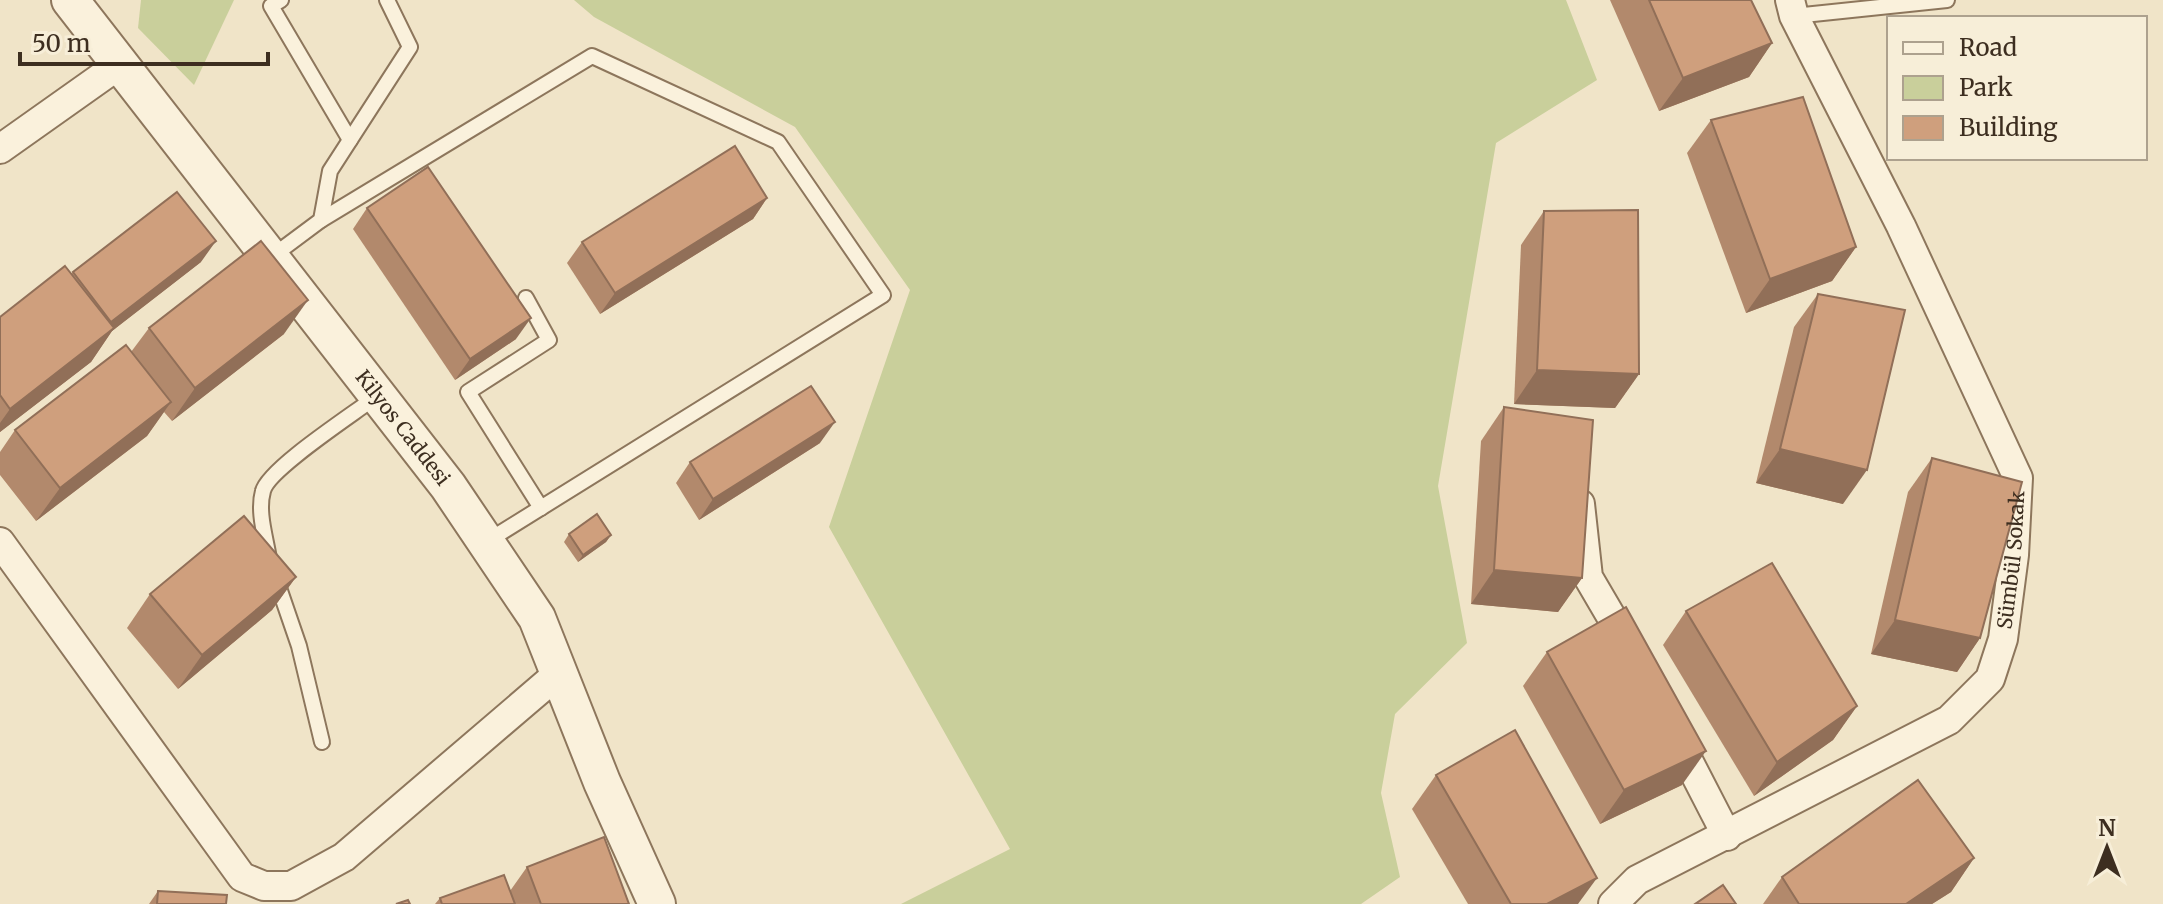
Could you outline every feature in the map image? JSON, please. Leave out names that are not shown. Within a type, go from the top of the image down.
[{"type":"street","name":"Kilyos Caddesi","points":[[70,0],[448,486],[537,618],[602,782],[657,904]]},
{"type":"street","name":"Sümbül Sokak","points":[[1613,904],[1637,880],[1949,720],[1990,679],[2003,639],[2014,555],[2018,478],[1901,226],[1792,8]]},
{"type":"street","points":[[0,149],[120,64]]},
{"type":"street","points":[[1578,479],[1588,577],[1640,666]]},
{"type":"street","points":[[0,542],[240,890],[264,886],[291,895],[344,857],[559,673]]},
{"type":"street","points":[[1667,718],[1727,836]]},
{"type":"lane","points":[[281,0],[271,6],[350,140]]},
{"type":"lane","points":[[321,220],[330,171],[410,47],[387,0]]},
{"type":"lane","points":[[1792,8],[1947,0]]},
{"type":"lane","points":[[270,258],[321,220],[592,56],[778,142],[883,295],[486,542]]},
{"type":"lane","points":[[526,298],[549,340],[468,392],[541,508]]},
{"type":"lane","points":[[322,742],[299,646],[269,558],[261,504],[263,487],[280,468],[378,396]]},
{"type":"green space","points":[[141,0],[234,0],[194,85],[138,28]]},
{"type":"green space","points":[[574,0],[1566,0],[1597,80],[1496,143],[1438,486],[1467,643],[1395,714],[1381,793],[1400,877],[1361,904],[901,904],[1010,849],[829,527],[910,290],[795,127],[594,17]]},
{"type":"building","points":[[1649,0],[1751,0],[1772,43],[1683,78]]},
{"type":"building","points":[[1803,97],[1856,247],[1770,279],[1711,120]]},
{"type":"building","points":[[735,146],[767,198],[615,293],[582,242]]},
{"type":"building","points":[[428,167],[531,318],[470,359],[367,208]]},
{"type":"building","points":[[177,192],[216,241],[111,322],[73,272]]},
{"type":"building","points":[[1638,210],[1639,374],[1537,370],[1544,211]]},
{"type":"building","points":[[261,241],[308,300],[195,388],[149,328]]},
{"type":"building","points":[[65,266],[114,328],[10,409],[0,395],[0,317]]},
{"type":"building","points":[[1818,294],[1905,310],[1867,470],[1780,449]]},
{"type":"building","points":[[126,345],[171,402],[60,488],[15,430]]},
{"type":"building","points":[[811,386],[835,422],[713,499],[690,462]]},
{"type":"building","points":[[1504,407],[1593,420],[1582,578],[1494,570]]},
{"type":"building","points":[[1932,458],[2022,482],[1980,638],[1895,620]]},
{"type":"building","points":[[597,514],[611,535],[583,555],[569,534]]},
{"type":"building","points":[[244,516],[296,577],[202,655],[150,594]]},
{"type":"building","points":[[1772,563],[1857,706],[1777,762],[1686,611]]},
{"type":"building","points":[[1626,607],[1706,751],[1624,790],[1547,652]]},
{"type":"building","points":[[1515,730],[1597,878],[1547,904],[1511,904],[1436,775]]},
{"type":"building","points":[[1918,780],[1974,858],[1906,904],[1799,904],[1782,877]]},
{"type":"building","points":[[604,837],[629,904],[541,904],[527,867]]},
{"type":"building","points":[[504,875],[515,904],[442,904],[440,898]]},
{"type":"building","points":[[1723,885],[1736,904],[1695,904]]},
{"type":"building","points":[[158,891],[227,895],[226,904],[157,904]]}]
